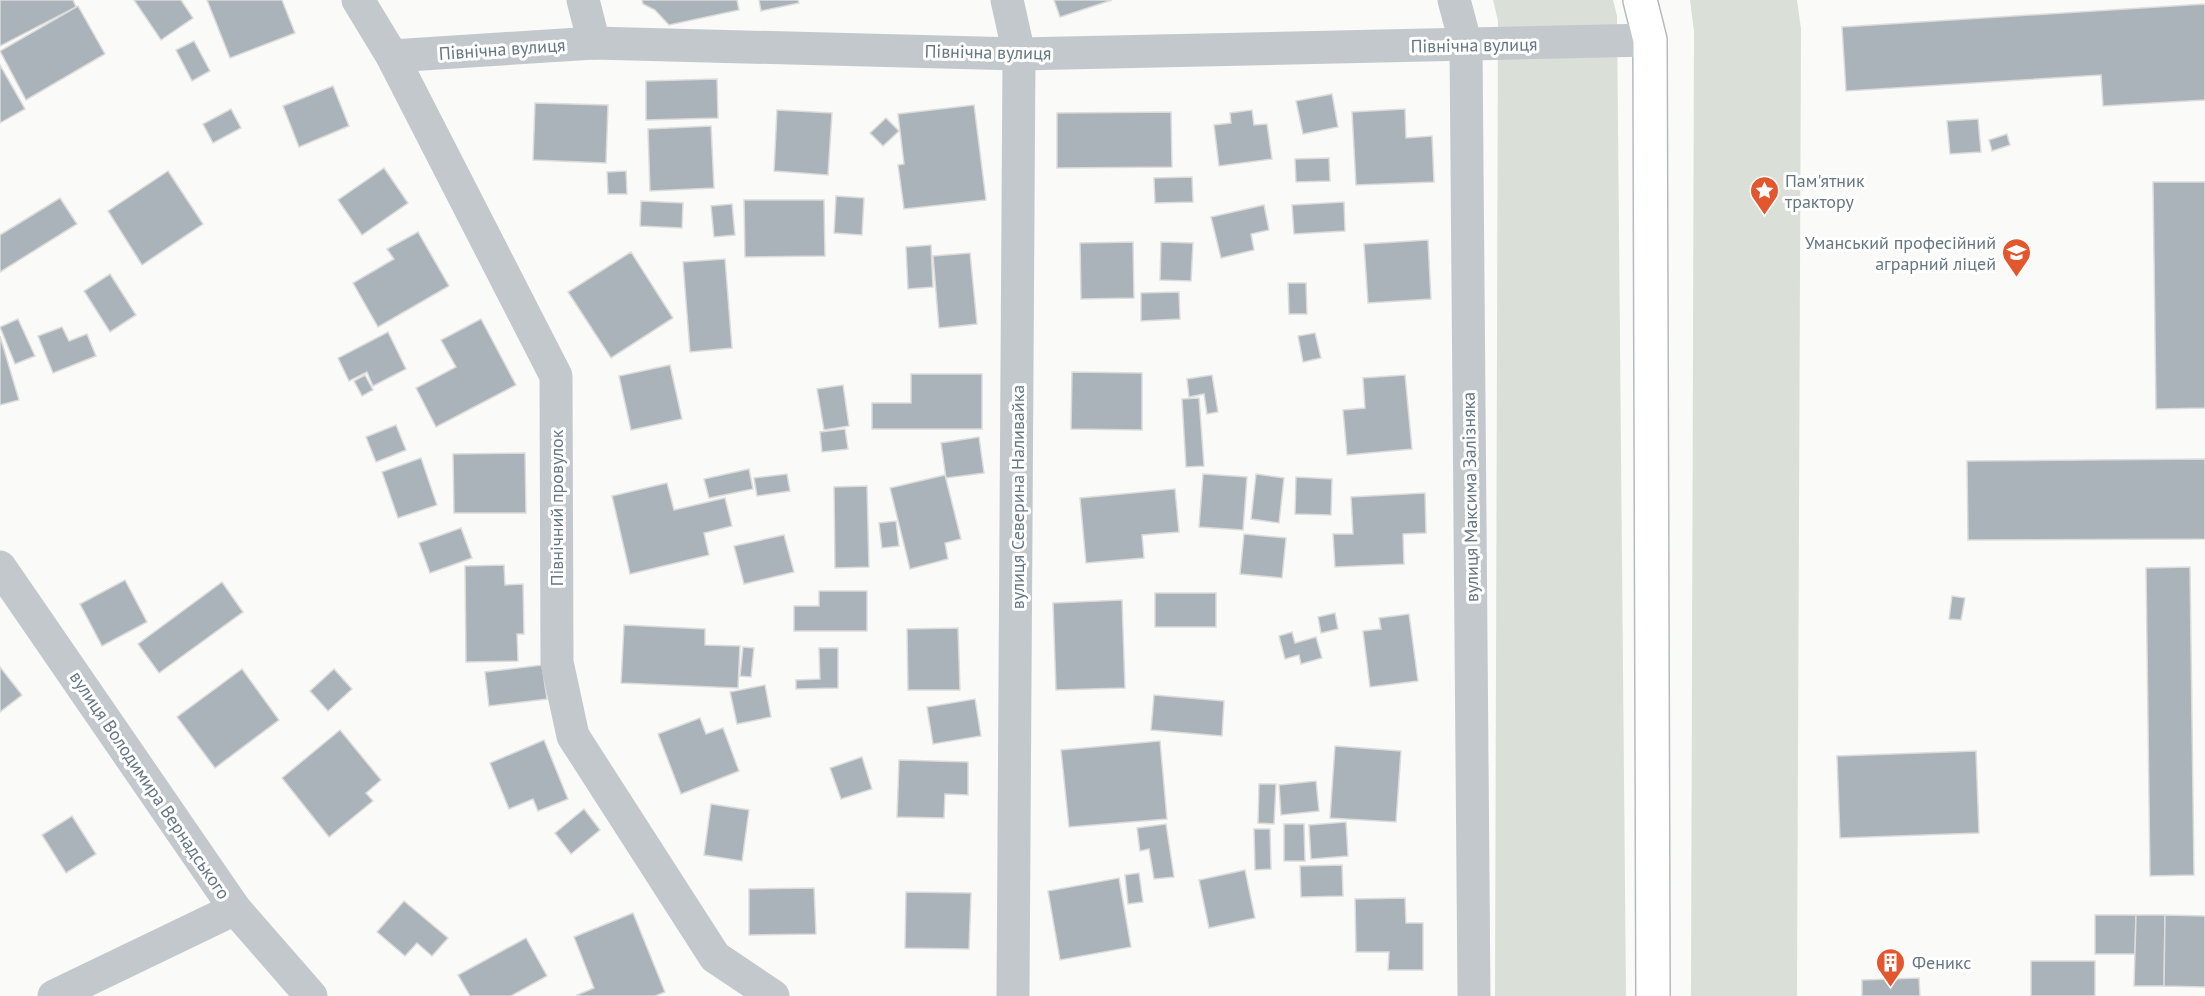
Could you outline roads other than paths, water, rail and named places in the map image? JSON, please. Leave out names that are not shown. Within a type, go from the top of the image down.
[{"type":"main road","points":[[1640,0],[1650,40],[1653,996]]},
{"type":"street","points":[[358,0],[392,56]]},
{"type":"street","points":[[583,0],[594,43]]},
{"type":"street","name":"вулиця Северина Наливайка","points":[[1006,0],[1019,54],[1013,996]]},
{"type":"street","name":"вулиця Максима Залізняка","points":[[1454,0],[1466,45],[1474,996]]},
{"type":"street","name":"Північна вулиця","points":[[392,56],[594,43],[1019,54],[1650,40]]},
{"type":"street","name":"Північний провулок","points":[[392,56],[556,376],[557,662],[573,736],[715,957],[773,996]]},
{"type":"street","name":"вулиця Володимира Вернадського","points":[[0,567],[235,909],[311,996]]},
{"type":"street","points":[[54,996],[235,909]]},
{"type":"place","name":"Пам'ятник трактору","points":[[1764,216]]},
{"type":"place","name":"Уманський професійний аграрний ліцей","points":[[2017,278]]},
{"type":"place","name":"Феникс","points":[[1891,988]]}]
